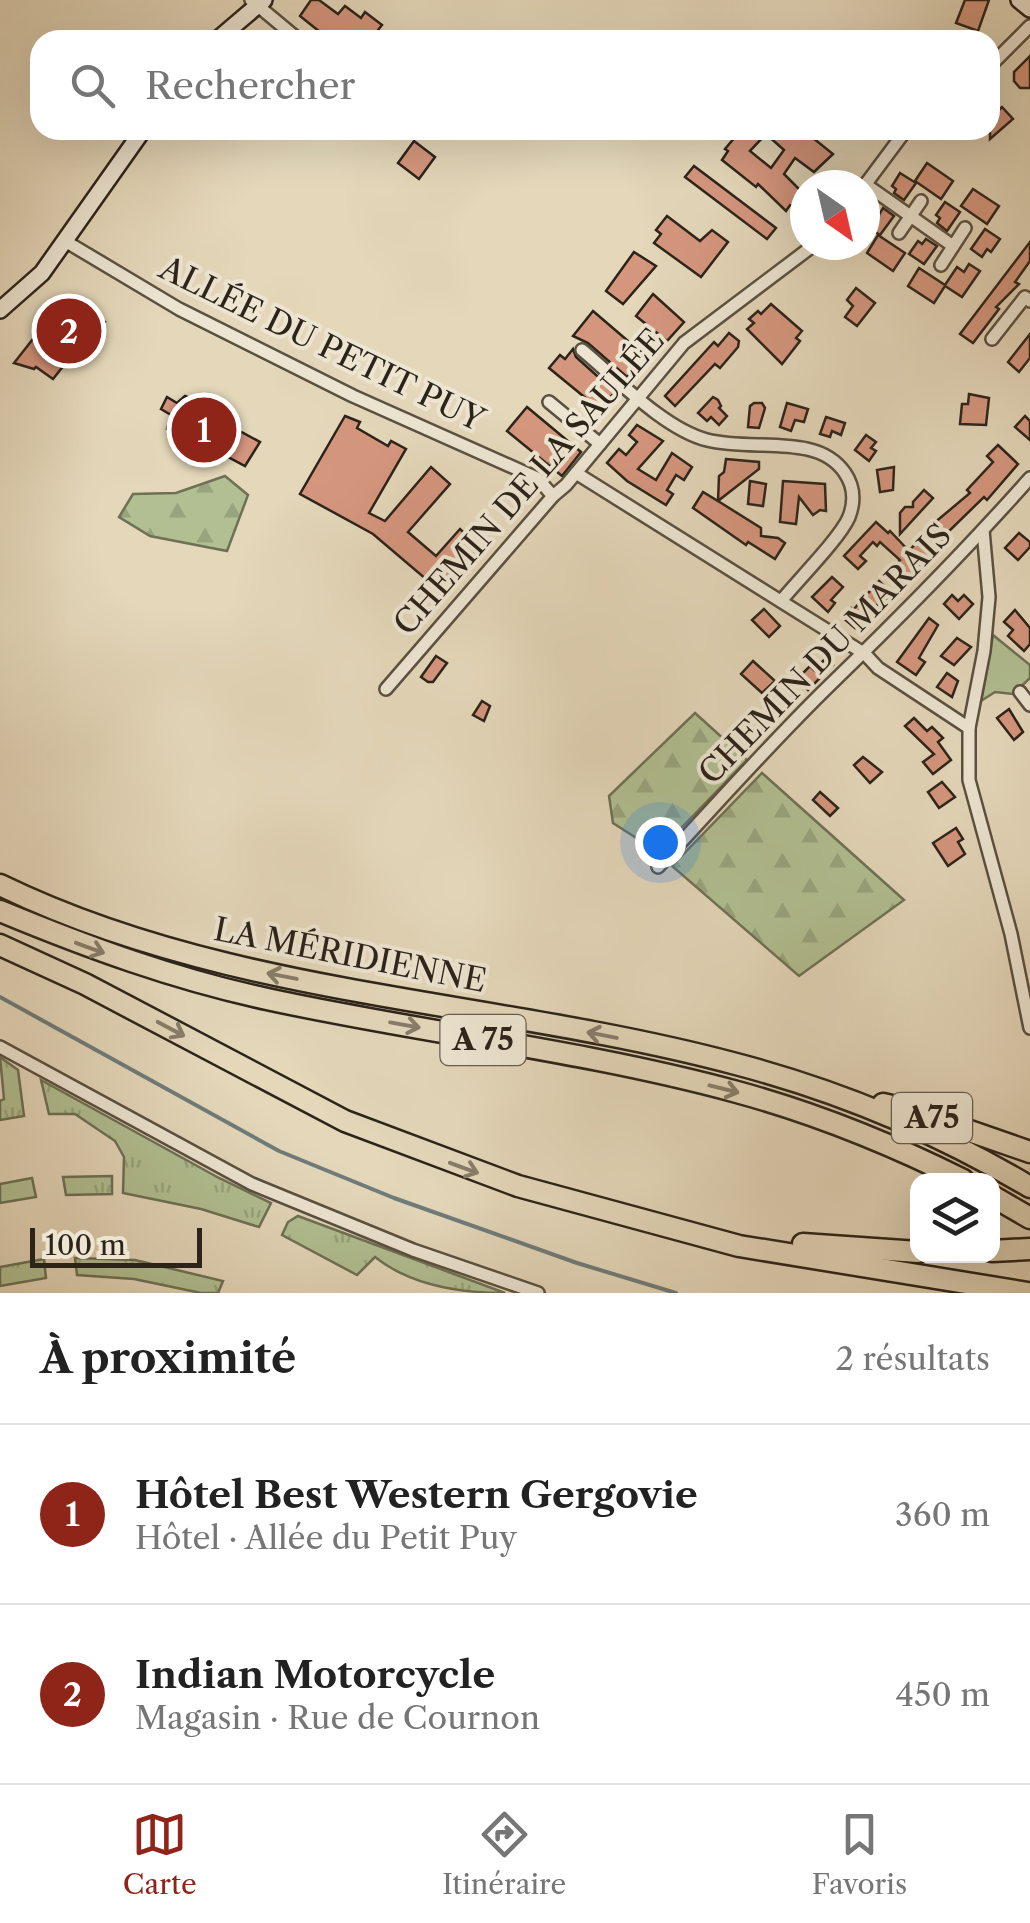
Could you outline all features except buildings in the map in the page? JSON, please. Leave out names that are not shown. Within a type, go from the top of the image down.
[{"type":"highway","name":"LA MÉRIDIENNE","points":[[0,885],[128,935],[218,962],[737,1064],[832,1094],[970,1154],[1030,1187]]},
{"type":"highway","name":"LA MÉRIDIENNE","points":[[0,911],[84,946],[168,974],[264,998],[559,1053],[739,1092],[888,1145],[948,1173]]},
{"type":"highway","points":[[5,946],[345,1121],[518,1186],[739,1246],[1028,1293]]},
{"type":"highway","name":"A75","points":[[832,1094],[909,1110],[1030,1152]]},
{"type":"highway","points":[[1000,1201],[1030,1218]]},
{"type":"highway","points":[[648,1221],[823,1247],[910,1252]]},
{"type":"highway","points":[[1000,1251],[1030,1249]]},
{"type":"street","points":[[1019,0],[1030,10]]},
{"type":"street","points":[[228,30],[257,2],[288,30]]},
{"type":"street","points":[[1000,56],[1030,26]]},
{"type":"street","points":[[0,310],[42,273],[135,140]]},
{"type":"street","points":[[876,170],[899,140]]},
{"type":"street","points":[[880,195],[954,246]]},
{"type":"street","points":[[899,234],[921,201]]},
{"type":"street","points":[[941,265],[966,228]]},
{"type":"street","name":"ALLÉE DU PETIT PUY","points":[[66,240],[179,308],[301,370],[537,478],[552,496]]},
{"type":"street","name":"CHEMIN DE LA SAULÉE","points":[[386,689],[576,473],[684,343],[794,260]]},
{"type":"street","points":[[992,339],[1025,298],[1030,301]]},
{"type":"street","points":[[582,350],[685,431],[708,440],[806,449],[829,456],[842,467],[852,482],[848,520],[781,601]]},
{"type":"street","points":[[549,402],[600,444]]},
{"type":"street","points":[[576,473],[866,654],[878,668],[968,728]]},
{"type":"street","name":"CHEMIN DU MARAIS","points":[[658,867],[833,682],[866,654],[1030,478]]},
{"type":"street","points":[[984,530],[988,597],[984,651],[968,728],[970,780],[1011,934],[1030,1028]]},
{"type":"street","points":[[1020,692],[1030,704]]},
{"type":"street","points":[[0,1047],[252,1184],[398,1244],[538,1293]]},
{"type":"green space","points":[[225,476],[248,495],[227,551],[150,536],[119,517],[133,494],[176,493]]},
{"type":"green space","points":[[993,635],[1030,665],[1030,678],[1013,694],[995,692],[981,701]]},
{"type":"green space","points":[[695,713],[747,760],[658,852],[613,823],[609,796]]},
{"type":"green space","points":[[762,773],[904,900],[799,976],[672,866]]},
{"type":"green space","points":[[0,1057],[18,1070],[24,1116],[0,1120],[0,1101],[4,1099]]},
{"type":"green space","points":[[41,1080],[271,1203],[259,1227],[201,1209],[123,1193],[124,1157],[115,1141],[75,1114],[49,1114]]},
{"type":"green space","points":[[112,1176],[112,1194],[66,1195],[63,1177]]},
{"type":"green space","points":[[32,1178],[36,1197],[0,1203],[0,1184]]},
{"type":"green space","points":[[298,1216],[505,1293],[437,1286],[389,1267],[375,1257],[357,1275],[282,1235],[288,1222]]},
{"type":"green space","points":[[75,1258],[135,1260],[223,1281],[218,1293],[201,1293],[134,1279],[77,1275]]},
{"type":"green space","points":[[44,1259],[46,1278],[0,1286],[0,1267]]},
{"type":"waterway","points":[[0,997],[279,1151],[394,1198],[577,1263],[676,1293]]},
{"type":"place","name":"Indian Motorcycle","points":[[69,331]]},
{"type":"place","name":"Hôtel Best Western Gergovie","points":[[204,430]]}]
